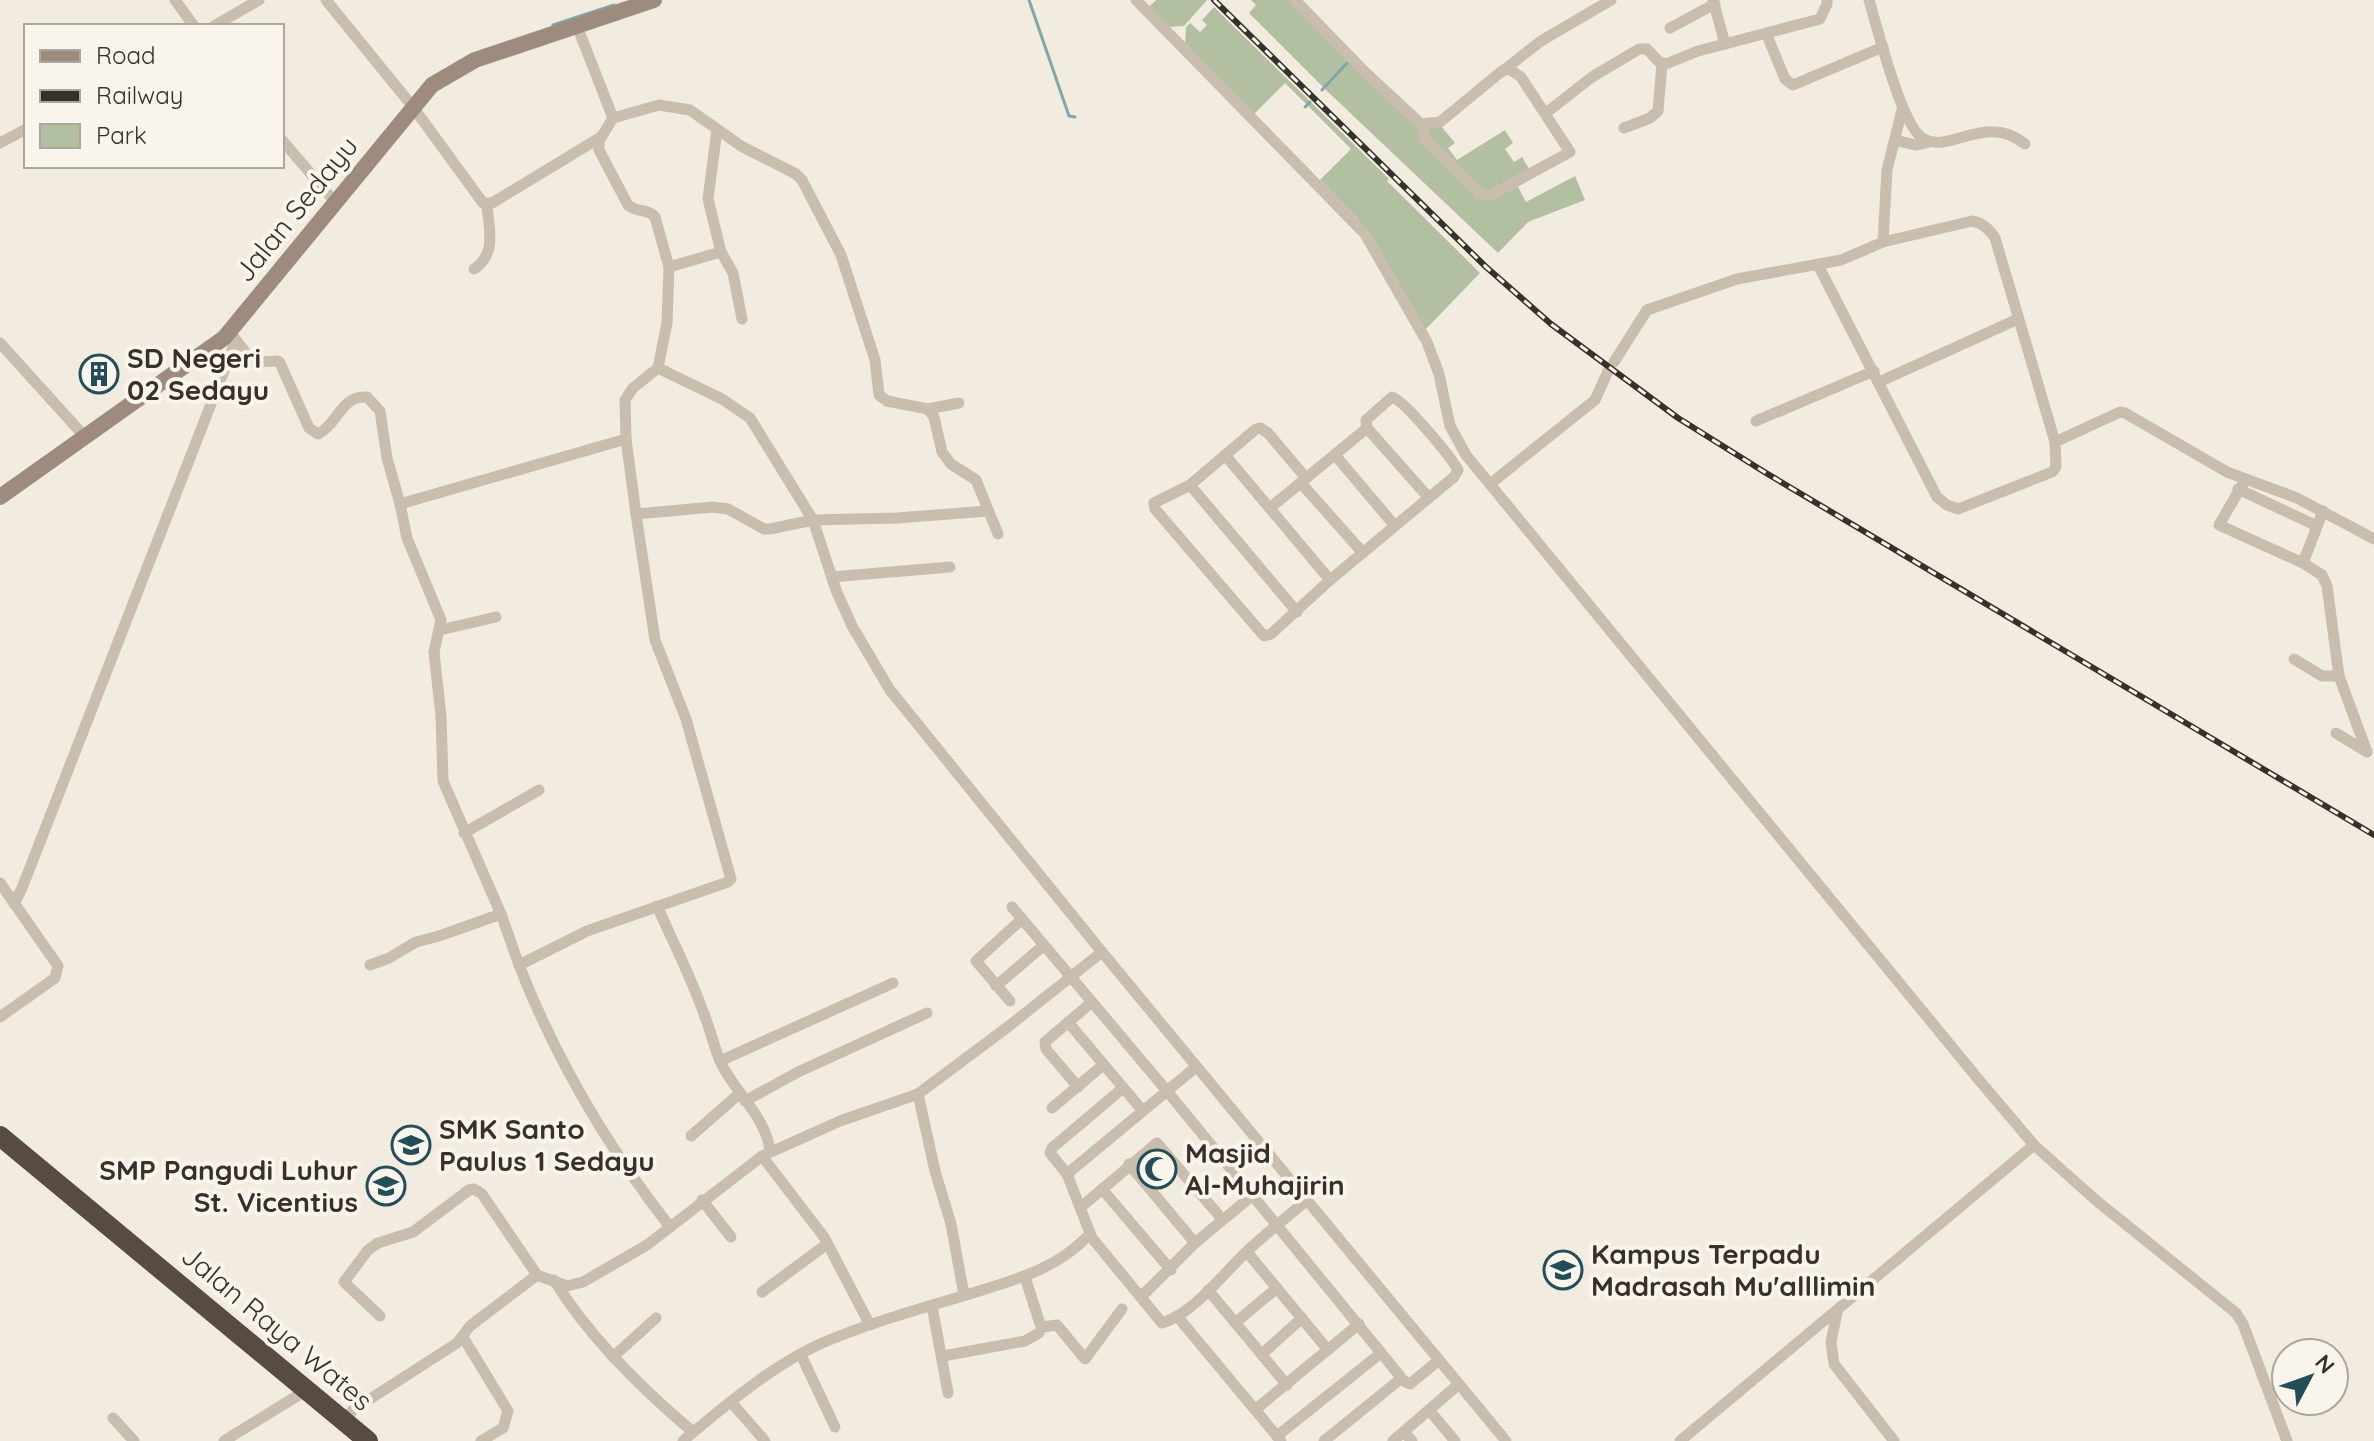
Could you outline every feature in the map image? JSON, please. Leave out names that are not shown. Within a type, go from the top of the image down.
[{"type":"highway","name":"Jalan Raya Wates","points":[[0,1136],[368,1441]]},
{"type":"street","points":[[175,0],[193,24]]},
{"type":"street","points":[[217,24],[259,0]]},
{"type":"street","points":[[326,0],[413,107],[478,198],[487,205],[490,250],[485,260],[474,269]]},
{"type":"street","name":"Jalan Sedayu","points":[[0,497],[218,343],[233,336],[335,202],[413,107],[443,77],[475,60],[654,0]]},
{"type":"street","points":[[1136,0],[1365,234],[1427,342],[1439,374],[1453,435],[1466,455],[2034,1145],[2098,1202],[2236,1313],[2243,1324],[2287,1441]]},
{"type":"street","points":[[1295,0],[1421,124],[1431,125],[1440,122],[1541,41],[1611,0]]},
{"type":"street","points":[[1662,64],[1820,19],[1827,0]]},
{"type":"street","points":[[1869,0],[1902,110],[1916,131],[1929,142]]},
{"type":"street","points":[[1670,28],[1714,2],[1725,44]]},
{"type":"street","points":[[577,26],[613,118]]},
{"type":"street","points":[[1766,33],[1785,79],[1793,85],[1883,47]]},
{"type":"street","points":[[1546,113],[1592,77],[1639,49],[1650,51],[1662,64],[1658,111],[1650,118],[1624,128]]},
{"type":"street","points":[[1421,124],[1425,139],[1480,194],[1486,196],[1570,152],[1516,71],[1502,71]]},
{"type":"street","points":[[519,965],[587,931],[728,882],[731,875],[686,719],[655,640],[626,439],[626,396],[658,363],[667,323],[669,267],[655,217],[628,205],[599,150],[601,137],[613,118],[659,105],[676,106],[701,115],[741,146],[796,174],[806,185],[841,255],[875,360],[879,395],[887,401],[928,409],[959,403]]},
{"type":"street","points":[[1883,242],[1887,170],[1902,110]]},
{"type":"street","points":[[0,143],[24,130]]},
{"type":"street","points":[[717,130],[708,199],[721,252],[733,273],[742,319]]},
{"type":"street","points":[[1895,140],[1915,145],[1943,142],[1972,133],[2001,131],[2012,134],[2025,144]]},
{"type":"street","points":[[487,205],[601,137]]},
{"type":"street","points":[[284,142],[335,202]]},
{"type":"street","points":[[1490,484],[1595,400],[1647,310],[1737,279],[1855,256],[1883,242],[1972,221],[1979,222],[1995,238],[2055,442],[2058,459],[2052,472],[1968,506],[1958,509],[1947,505],[1931,486],[1818,265]]},
{"type":"street","points":[[669,267],[721,252]]},
{"type":"street","points":[[1756,421],[2018,319]]},
{"type":"street","points":[[233,336],[253,362],[280,363],[314,433],[327,430],[353,398],[367,397],[380,411],[387,458],[407,538],[441,620],[434,652],[441,716],[441,771],[448,797],[501,914],[540,1018],[616,1155],[670,1227]]},
{"type":"street","points":[[14,904],[233,336]]},
{"type":"street","points":[[0,343],[86,438]]},
{"type":"street","points":[[658,363],[750,418],[813,520],[852,626],[883,679],[1196,1067],[1506,1441]]},
{"type":"street","points":[[1363,553],[1268,433],[1260,428],[1190,485],[1156,501],[1155,509],[1260,634],[1271,634],[1330,580],[1363,553],[1395,526],[1429,498],[1454,477],[1458,470],[1396,397],[1389,398],[1366,420],[1367,428],[1429,498]]},
{"type":"street","points":[[928,409],[934,417],[942,452],[951,464],[976,480],[983,511],[998,534]]},
{"type":"street","points":[[2055,442],[2120,412],[2125,413],[2317,526]]},
{"type":"street","points":[[1427,432],[1448,415]]},
{"type":"street","points":[[1270,508],[1367,428]]},
{"type":"street","points":[[1440,447],[1453,435]]},
{"type":"street","points":[[400,504],[626,439]]},
{"type":"street","points":[[1225,455],[1330,580]]},
{"type":"street","points":[[1335,455],[1395,526]]},
{"type":"street","points":[[2242,484],[2268,486],[2374,539]]},
{"type":"street","points":[[2242,484],[2219,525],[2303,563],[2322,575],[2327,586],[2339,676],[2367,752],[2336,733]]},
{"type":"street","points":[[1190,485],[1297,612]]},
{"type":"street","points":[[636,514],[713,507],[728,509],[764,529],[770,529],[813,520],[897,518],[983,511]]},
{"type":"street","points":[[2303,563],[2323,511]]},
{"type":"street","points":[[832,577],[950,567]]},
{"type":"street","points":[[440,630],[496,617]]},
{"type":"street","points":[[2294,659],[2322,676],[2339,676]]},
{"type":"street","points":[[464,833],[539,790]]},
{"type":"street","points":[[0,883],[58,966],[55,978],[0,1017]]},
{"type":"street","points":[[657,906],[705,1015],[720,1061],[769,1138],[766,1154],[827,1244],[870,1325]]},
{"type":"street","points":[[1012,907],[1253,1195],[1400,1379],[1410,1384],[1439,1360]]},
{"type":"street","points":[[370,965],[416,942],[501,914]]},
{"type":"street","points":[[1010,1001],[977,963],[977,958],[1022,919]]},
{"type":"street","points":[[996,986],[1044,945]]},
{"type":"street","points":[[380,1316],[344,1282],[361,1257],[378,1243],[413,1232],[469,1190],[474,1189],[482,1194],[537,1275],[567,1286],[583,1282],[618,1264],[766,1154],[840,1121],[918,1094],[1102,952]]},
{"type":"street","points":[[720,1061],[893,983]]},
{"type":"street","points":[[1078,1087],[1045,1045],[1047,1039],[1092,1002]]},
{"type":"street","points":[[691,1136],[742,1097],[927,1013]]},
{"type":"street","points":[[1068,1022],[1142,1110]]},
{"type":"street","points":[[1052,1108],[1103,1065]]},
{"type":"street","points":[[1067,1174],[1196,1067]]},
{"type":"street","points":[[1123,1088],[1052,1148],[1051,1156],[1067,1174],[1090,1234],[1162,1323],[1177,1316],[1208,1290],[1307,1200]]},
{"type":"street","points":[[918,1094],[935,1171],[951,1224],[964,1295]]},
{"type":"street","points":[[1081,1207],[1129,1164],[1159,1143],[1222,1219]]},
{"type":"street","points":[[1680,1441],[2034,1145]]},
{"type":"street","points":[[1129,1164],[1195,1243]]},
{"type":"street","points":[[1102,1189],[1171,1270]]},
{"type":"street","points":[[1141,1297],[1195,1243],[1253,1195]]},
{"type":"street","points":[[702,1200],[731,1237]]},
{"type":"street","points":[[683,1441],[731,1402],[825,1342],[1025,1277],[1072,1253],[1090,1234]]},
{"type":"street","points":[[762,1292],[827,1244]]},
{"type":"street","points":[[1247,1252],[1328,1350]]},
{"type":"street","points":[[344,1420],[353,1410],[446,1350],[463,1337],[470,1326],[537,1275]]},
{"type":"street","points":[[1025,1277],[1040,1324],[1043,1327],[1057,1325],[1085,1359],[1122,1309]]},
{"type":"street","points":[[554,1280],[566,1300],[613,1357],[693,1432]]},
{"type":"street","points":[[1235,1323],[1277,1288]]},
{"type":"street","points":[[1208,1290],[1287,1385]]},
{"type":"street","points":[[932,1306],[948,1393]]},
{"type":"street","points":[[1837,1312],[1831,1342],[1834,1364],[1894,1441]]},
{"type":"street","points":[[1177,1316],[1279,1438],[1381,1353]]},
{"type":"street","points":[[613,1357],[656,1318]]},
{"type":"street","points":[[1262,1354],[1302,1318]]},
{"type":"street","points":[[1256,1409],[1359,1324]]},
{"type":"street","points":[[943,1356],[1025,1341],[1039,1333]]},
{"type":"street","points":[[463,1337],[508,1411],[503,1428],[481,1441]]},
{"type":"street","points":[[801,1355],[835,1427]]},
{"type":"street","points":[[1324,1441],[1400,1379]]},
{"type":"street","points":[[1393,1441],[1408,1436],[1429,1410],[1459,1384]]},
{"type":"street","points":[[224,1441],[305,1388]]},
{"type":"street","points":[[731,1402],[765,1441]]},
{"type":"street","points":[[1429,1410],[1455,1441]]},
{"type":"street","points":[[113,1418],[134,1441]]},
{"type":"green space","points":[[1156,0],[1207,0],[1184,26],[1168,27],[1148,8]]},
{"type":"green space","points":[[1251,0],[1292,0],[1424,129],[1441,126],[1455,143],[1448,148],[1457,160],[1505,130],[1513,143],[1505,149],[1514,162],[1522,157],[1531,172],[1515,181],[1526,202],[1575,176],[1585,200],[1528,222],[1498,253],[1249,13],[1256,5]]},
{"type":"green space","points":[[1214,7],[1480,273],[1424,331],[1358,219],[1320,180],[1351,149],[1285,83],[1254,114],[1185,45],[1186,27],[1190,23],[1200,32],[1207,25],[1202,20]]},
{"type":"waterway","points":[[1029,0],[1069,116],[1075,117]]},
{"type":"waterway","points":[[553,25],[614,5]]},
{"type":"waterway","points":[[1322,90],[1348,62]]},
{"type":"waterway","points":[[1305,107],[1310,102]]},
{"type":"railway","points":[[1214,0],[1485,266],[1551,324],[1678,418],[2374,835]]},
{"type":"place","name":"SD Negeri 02 Sedayu","points":[[99,374]]},
{"type":"place","name":"SMK Santo Paulus 1 Sedayu","points":[[411,1145]]},
{"type":"place","name":"Masjid Al-Muhajirin","points":[[1157,1169]]},
{"type":"place","name":"SMP Pangudi Luhur St. Vicentius","points":[[386,1186]]},
{"type":"place","name":"Kampus Terpadu Madrasah Mu'alllimin","points":[[1563,1270]]}]
